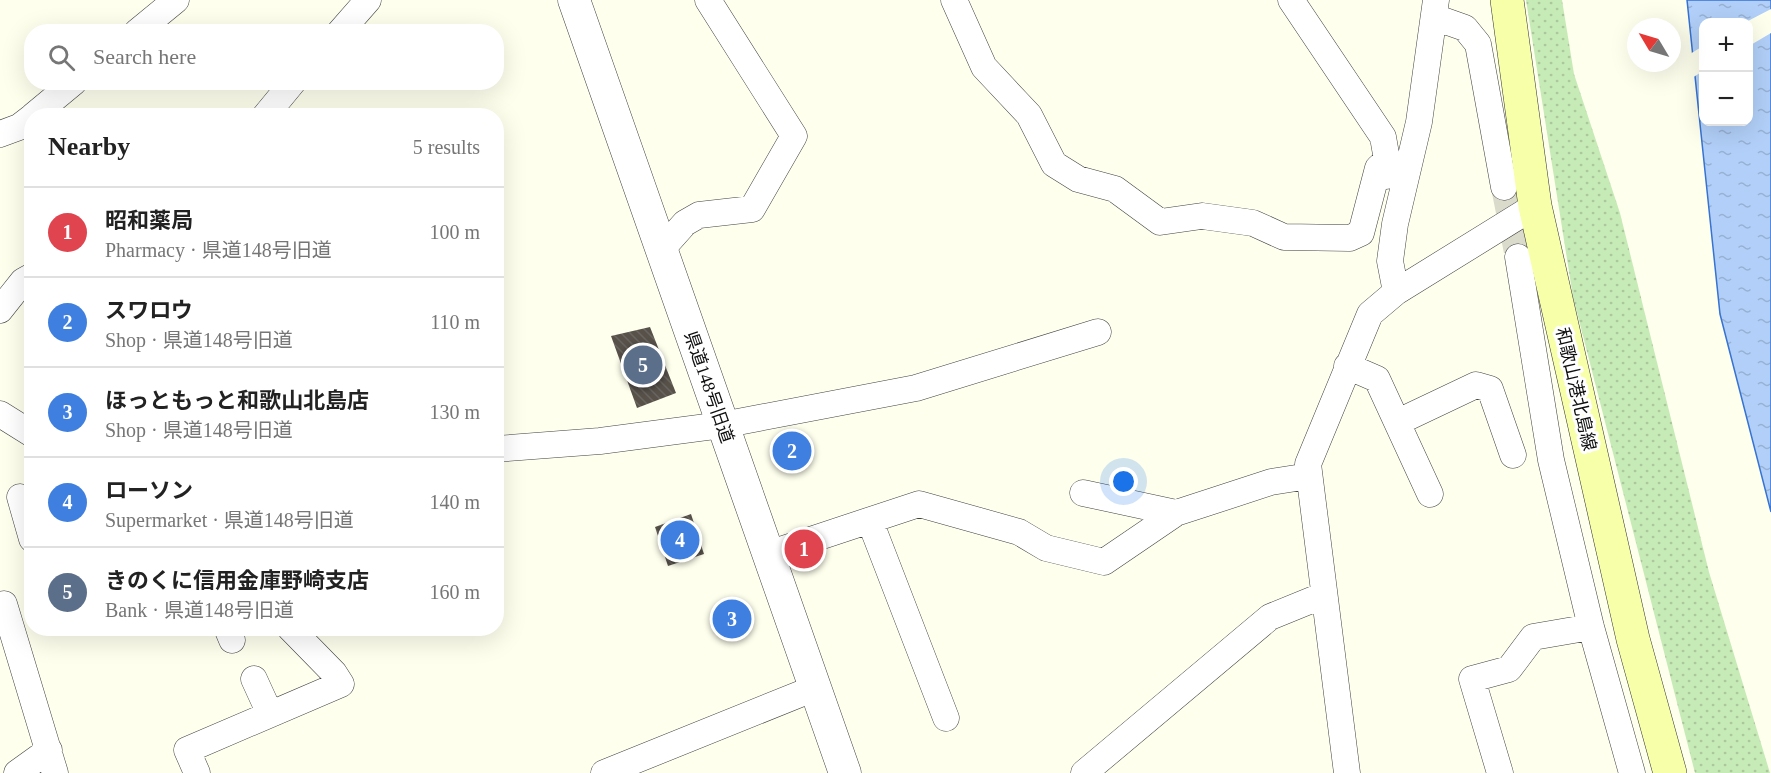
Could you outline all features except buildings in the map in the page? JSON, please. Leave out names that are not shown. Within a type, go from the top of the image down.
[{"type":"main road","name":"和歌山港北島線","points":[[1507,0],[1535,206],[1633,639],[1670,773]]},
{"type":"street","points":[[147,24],[176,0]]},
{"type":"street","points":[[347,24],[368,0]]},
{"type":"street","name":"県道148号旧道","points":[[574,0],[845,773]]},
{"type":"street","points":[[661,250],[685,223],[699,215],[752,208],[794,136],[708,0]]},
{"type":"street","points":[[954,0],[984,67],[1029,115],[1054,164],[1078,179],[1114,189],[1160,222],[1202,216],[1254,223],[1284,237],[1350,238],[1361,233],[1378,168],[1387,160]]},
{"type":"street","points":[[1291,0],[1383,138],[1387,160],[1383,213],[1395,224]]},
{"type":"street","points":[[1396,291],[1390,261],[1395,224],[1419,122],[1435,8],[1466,28],[1478,44],[1504,187]]},
{"type":"street","points":[[42,108],[64,90]]},
{"type":"street","points":[[272,108],[286,90]]},
{"type":"street","points":[[0,134],[24,123]]},
{"type":"street","points":[[1347,773],[1308,464],[1370,314],[1396,291],[1535,206]]},
{"type":"street","points":[[1518,257],[1551,460],[1591,627],[1632,773]]},
{"type":"street","points":[[0,310],[24,280]]},
{"type":"street","points":[[504,448],[600,441],[722,425],[916,388],[1098,332]]},
{"type":"street","points":[[1347,366],[1377,379],[1430,494]]},
{"type":"street","points":[[1398,422],[1476,385],[1490,389],[1513,455]]},
{"type":"street","points":[[0,414],[24,429]]},
{"type":"street","points":[[768,555],[919,504],[1019,532],[1046,548],[1104,562],[1176,513],[1271,482],[1309,476]]},
{"type":"street","points":[[1083,493],[1176,513]]},
{"type":"street","points":[[17,497],[24,517]]},
{"type":"street","points":[[870,521],[946,718]]},
{"type":"street","points":[[1084,773],[1270,617],[1324,595]]},
{"type":"street","points":[[4,604],[9,656],[52,761],[17,773]]},
{"type":"street","points":[[1500,773],[1472,679],[1509,669],[1533,637],[1591,627]]},
{"type":"street","points":[[197,773],[187,750],[340,684],[334,673],[298,636]]},
{"type":"street","points":[[254,679],[270,714]]},
{"type":"street","points":[[604,773],[815,688]]},
{"type":"green space","points":[[1526,0],[1562,0],[1574,74],[1620,213],[1709,572],[1770,773],[1695,773],[1573,297]]},
{"type":"water","points":[[1687,0],[1771,0],[1771,512],[1720,314],[1700,126],[1753,126],[1753,18],[1699,18],[1699,114]]},
{"type":"pier","points":[[1771,9],[1771,33],[1753,44],[1753,18]]},
{"type":"pier","points":[[1699,48],[1699,74],[1692,78],[1690,54]]},
{"type":"tunnel","points":[[1504,187],[1518,257]]},
{"type":"place","name":"きのくに信用金庫野崎支店","points":[[643,365]]},
{"type":"place","name":"スワロウ","points":[[792,451]]},
{"type":"place","name":"ローソン","points":[[680,540]]},
{"type":"place","name":"昭和薬局","points":[[804,549]]},
{"type":"place","name":"ほっともっと和歌山北島店","points":[[732,619]]}]
